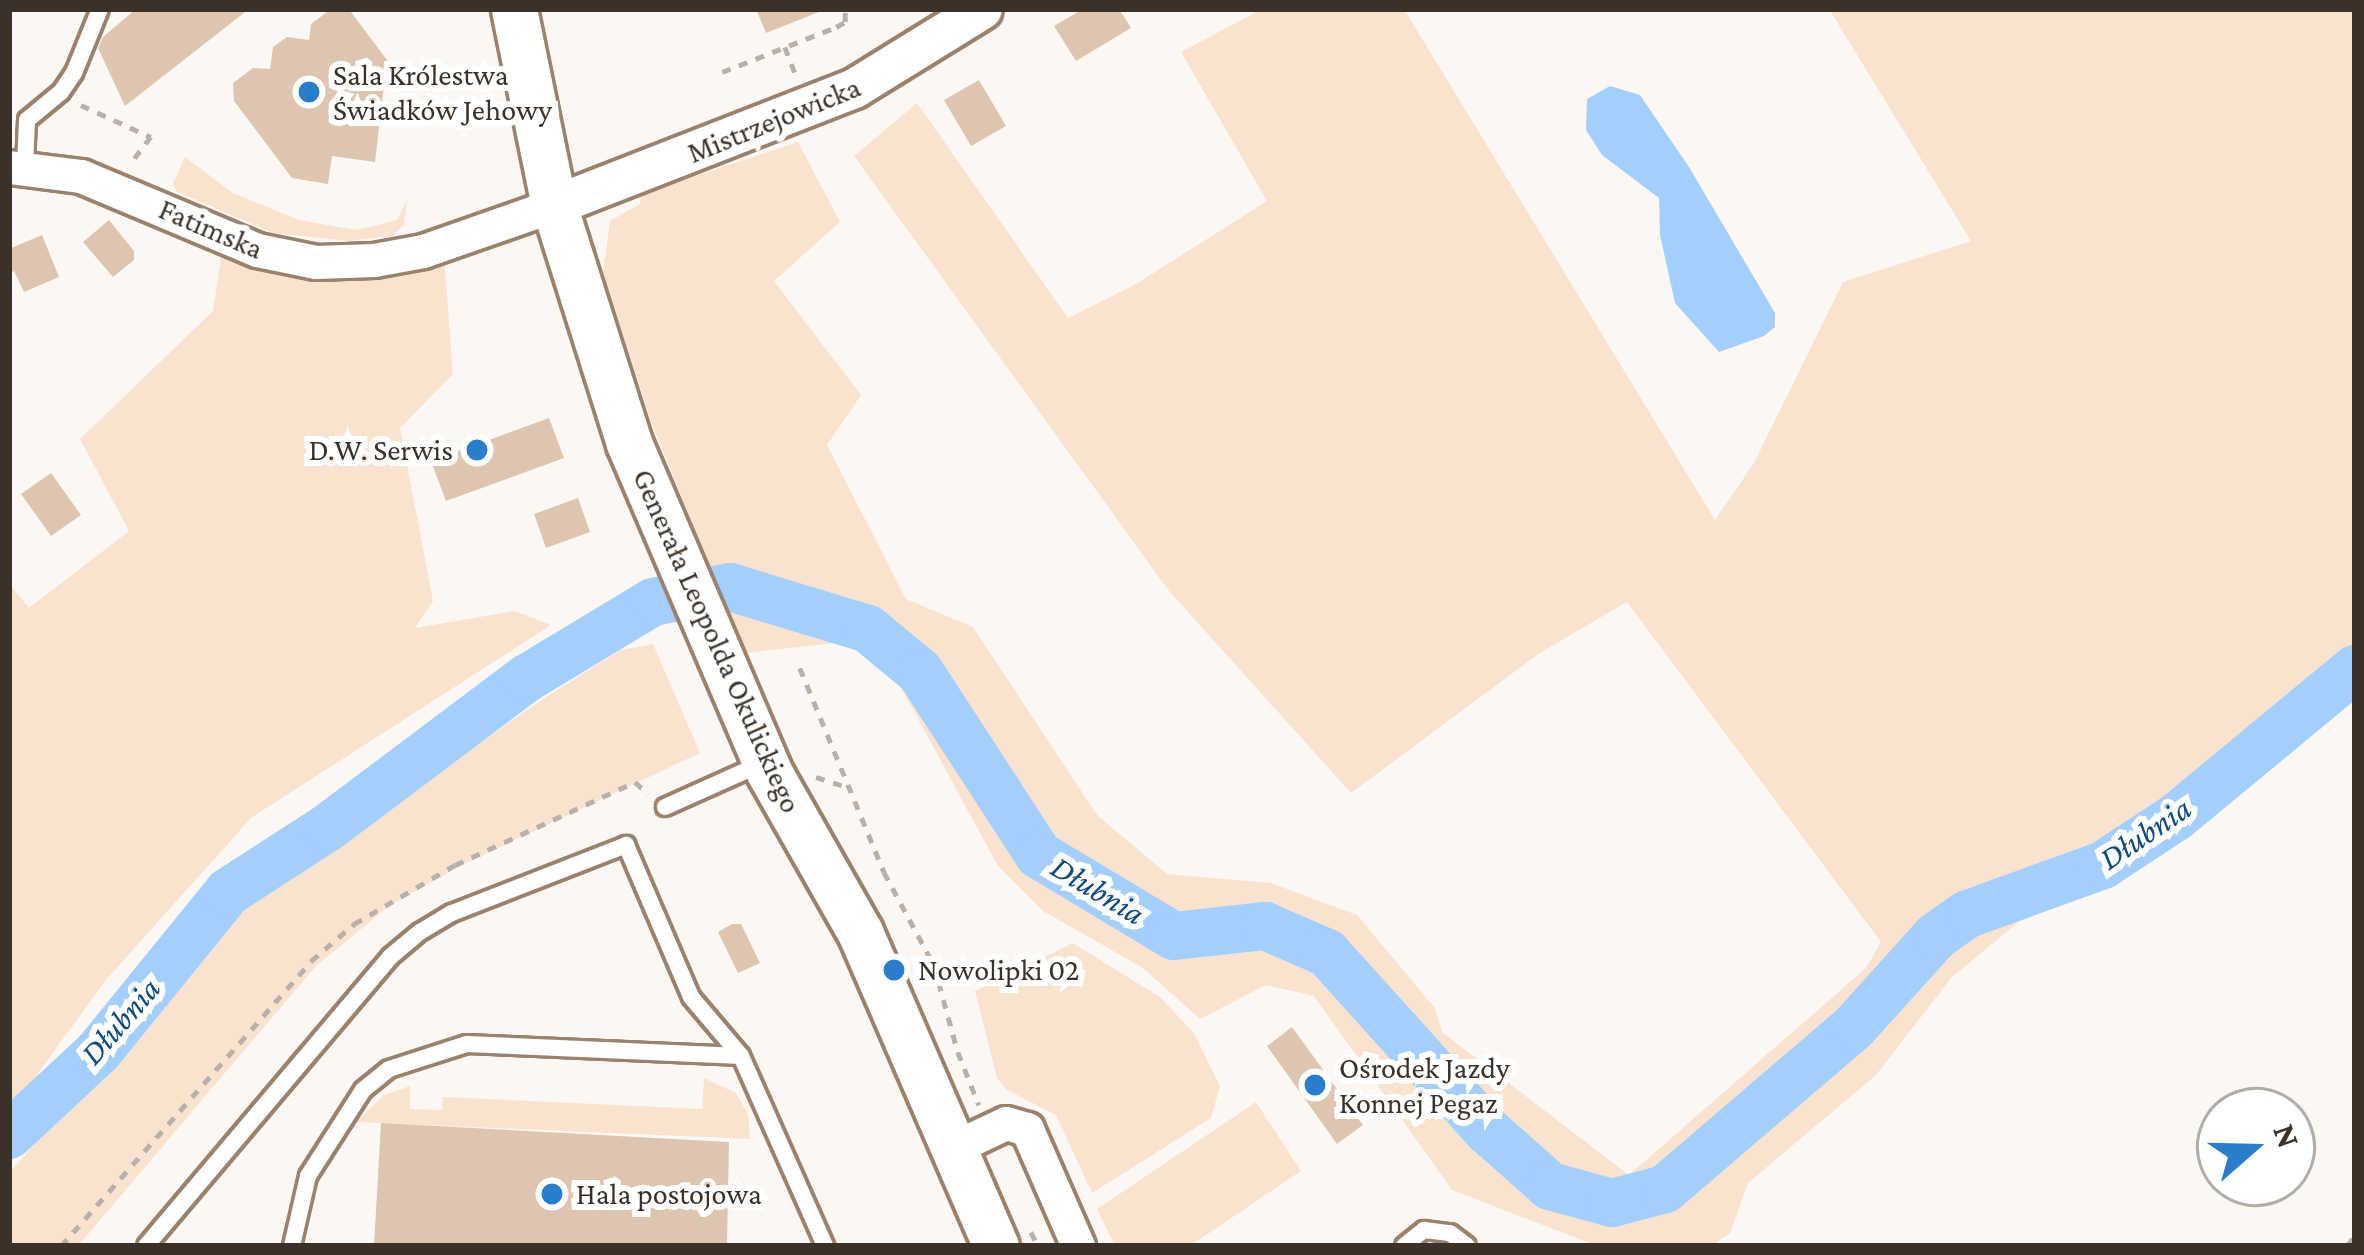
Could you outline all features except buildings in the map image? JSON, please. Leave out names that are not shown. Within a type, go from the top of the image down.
[{"type":"main road","name":"Generała Leopolda Okulickiego","points":[[514,9],[554,206],[609,390],[765,762],[970,1131],[996,1246]]},
{"type":"street","name":"Mistrzejowicka","points":[[554,206],[832,98],[958,17]]},
{"type":"street","name":"Fatimska","points":[[17,167],[103,183],[257,250],[316,262],[374,260],[423,251],[554,206]]},
{"type":"street","points":[[970,1131],[1006,1124],[1027,1129],[1078,1246]]},
{"type":"lane","points":[[17,167],[27,120],[62,92],[100,9]]},
{"type":"lane","points":[[665,807],[765,762]]},
{"type":"lane","points":[[146,1246],[405,944],[452,914],[626,845],[691,997],[741,1056],[825,1246]]},
{"type":"lane","points":[[292,1246],[308,1176],[363,1090],[389,1069],[467,1044],[741,1056]]},
{"type":"lane","points":[[1404,1246],[1424,1230],[1450,1233],[1468,1246]]},
{"type":"path","points":[[722,72],[845,22],[845,9]]},
{"type":"path","points":[[785,47],[801,90]]},
{"type":"path","points":[[62,92],[151,137],[124,172]]},
{"type":"path","points":[[800,668],[884,872],[934,965],[958,1052],[970,1131]]},
{"type":"path","points":[[62,1246],[311,961],[354,924],[455,865],[635,782],[639,786]]},
{"type":"path","points":[[2347,1246],[2355,1234]]},
{"type":"shaded area","points":[[1262,9],[1404,9],[1715,520],[1754,463],[1843,282],[1971,241],[1829,9],[2355,9],[2355,644],[1952,977],[1876,1075],[1748,1183],[1730,1233],[1711,1246],[1597,1246],[1452,1190],[1314,996],[1266,985],[1200,1019],[1143,968],[1043,911],[998,866],[887,662],[844,642],[745,653],[652,424],[603,272],[610,221],[640,204],[641,194],[798,142],[840,222],[774,281],[861,395],[827,445],[906,599],[973,627],[1097,815],[1167,874],[1271,883],[1357,915],[1435,1008],[1442,1032],[1629,1175],[1866,968],[1881,942],[1627,602],[1540,653],[1351,793],[1169,591],[854,156],[917,103],[1068,318],[1136,284],[1267,201],[1181,52]]},
{"type":"shaded area","points":[[185,157],[233,193],[299,220],[357,230],[397,220],[407,200],[404,225],[392,236],[347,241],[273,233],[176,191],[173,183]]},
{"type":"shaded area","points":[[222,252],[444,256],[453,374],[400,428],[433,601],[415,628],[515,611],[551,625],[251,818],[105,981],[31,1083],[9,1104],[9,583],[29,608],[129,531],[80,439],[213,311]]},
{"type":"shaded area","points":[[653,644],[700,753],[462,865],[389,906],[315,967],[78,1246],[9,1246],[9,1173],[241,912],[541,700],[621,650]]},
{"type":"shaded area","points":[[1073,943],[1160,997],[1194,1033],[1220,1086],[1211,1118],[1092,1193],[1056,1115],[1007,1090],[997,1078],[975,991]]},
{"type":"shaded area","points":[[704,1078],[736,1093],[748,1114],[750,1139],[356,1122],[384,1095],[410,1086],[410,1109],[442,1110],[443,1097],[702,1109]]},
{"type":"shaded area","points":[[1256,1102],[1301,1171],[1190,1246],[1115,1246],[1097,1209]]},
{"type":"water","points":[[1610,86],[1640,95],[1689,167],[1775,313],[1775,327],[1764,336],[1719,352],[1675,303],[1660,235],[1659,198],[1602,155],[1586,130],[1587,99]]},
{"type":"waterway","name":"Dłubnia","points":[[9,1135],[98,1052],[228,892],[327,828],[527,678],[653,602],[730,587],[868,629],[920,672],[1039,855],[1174,936],[1265,926],[1327,953],[1488,1131],[1550,1186],[1612,1203],[1665,1189],[1854,1027],[1936,936],[1968,914],[2103,865],[2176,817],[2355,669]]},
{"type":"place","name":"Sala Królestwa Świadków Jehowy","points":[[309,92]]},
{"type":"place","name":"D.W. Serwis","points":[[477,450]]},
{"type":"place","name":"Nowolipki 02","points":[[894,970]]},
{"type":"place","name":"Ośrodek Jazdy Konnej Pegaz","points":[[1315,1085]]},
{"type":"place","name":"Hala postojowa","points":[[552,1194]]}]
